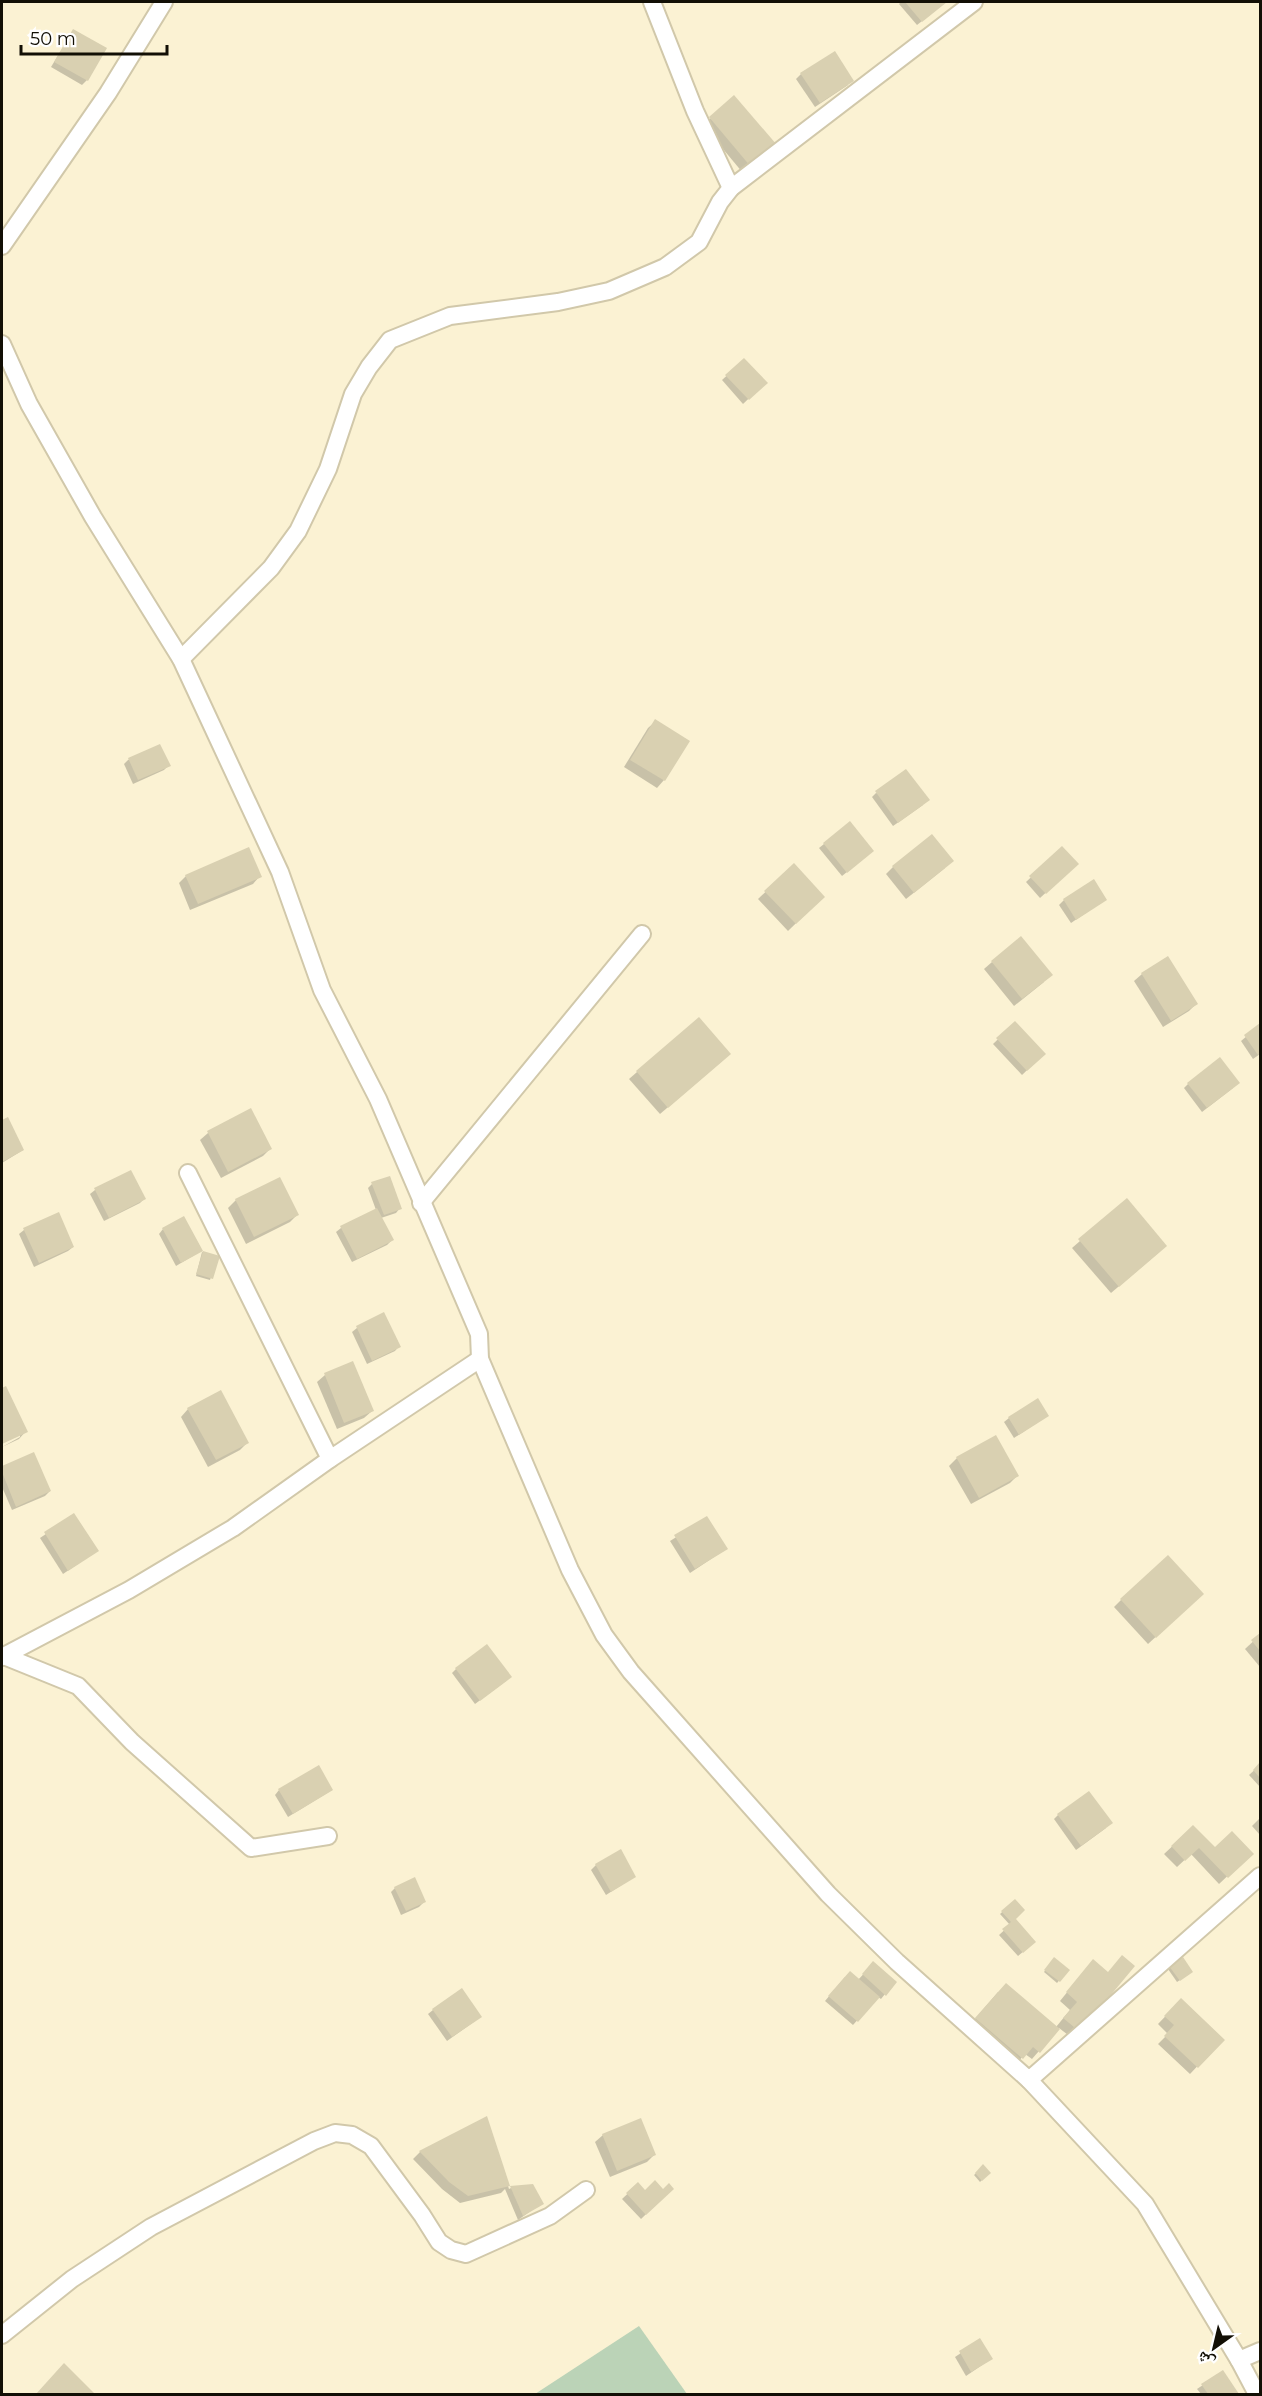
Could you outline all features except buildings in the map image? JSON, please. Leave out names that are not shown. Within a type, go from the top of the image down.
[{"type":"street","points":[[2,246],[108,93],[164,2]]},
{"type":"street","points":[[652,2],[695,111],[731,188]]},
{"type":"street","points":[[181,659],[271,568],[298,531],[328,470],[353,394],[369,367],[390,340],[450,316],[558,302],[609,291],[665,267],[699,242],[720,202],[731,188],[974,2]]},
{"type":"street","points":[[2,344],[29,404],[93,517],[181,659],[280,872],[322,990],[378,1099],[478,1334],[480,1359],[570,1570],[604,1635],[631,1672],[828,1894],[897,1962],[1029,2080],[1145,2204],[1257,2394]]},
{"type":"street","points":[[422,1203],[642,934]]},
{"type":"street","points":[[188,1173],[330,1459]]},
{"type":"street","points":[[2,1657],[129,1590],[223,1534],[480,1359]]},
{"type":"street","points":[[2,1657],[78,1686],[132,1742],[251,1848],[328,1836]]},
{"type":"street","points":[[1029,2080],[1260,1876]]},
{"type":"street","points":[[2,2336],[72,2279],[151,2228],[314,2141],[335,2133],[352,2135],[371,2146],[439,2242],[451,2250],[466,2254],[550,2216],[586,2190]]},
{"type":"street","points":[[1239,2360],[1260,2351]]},
{"type":"green space","points":[[639,2326],[687,2394],[535,2394]]}]
